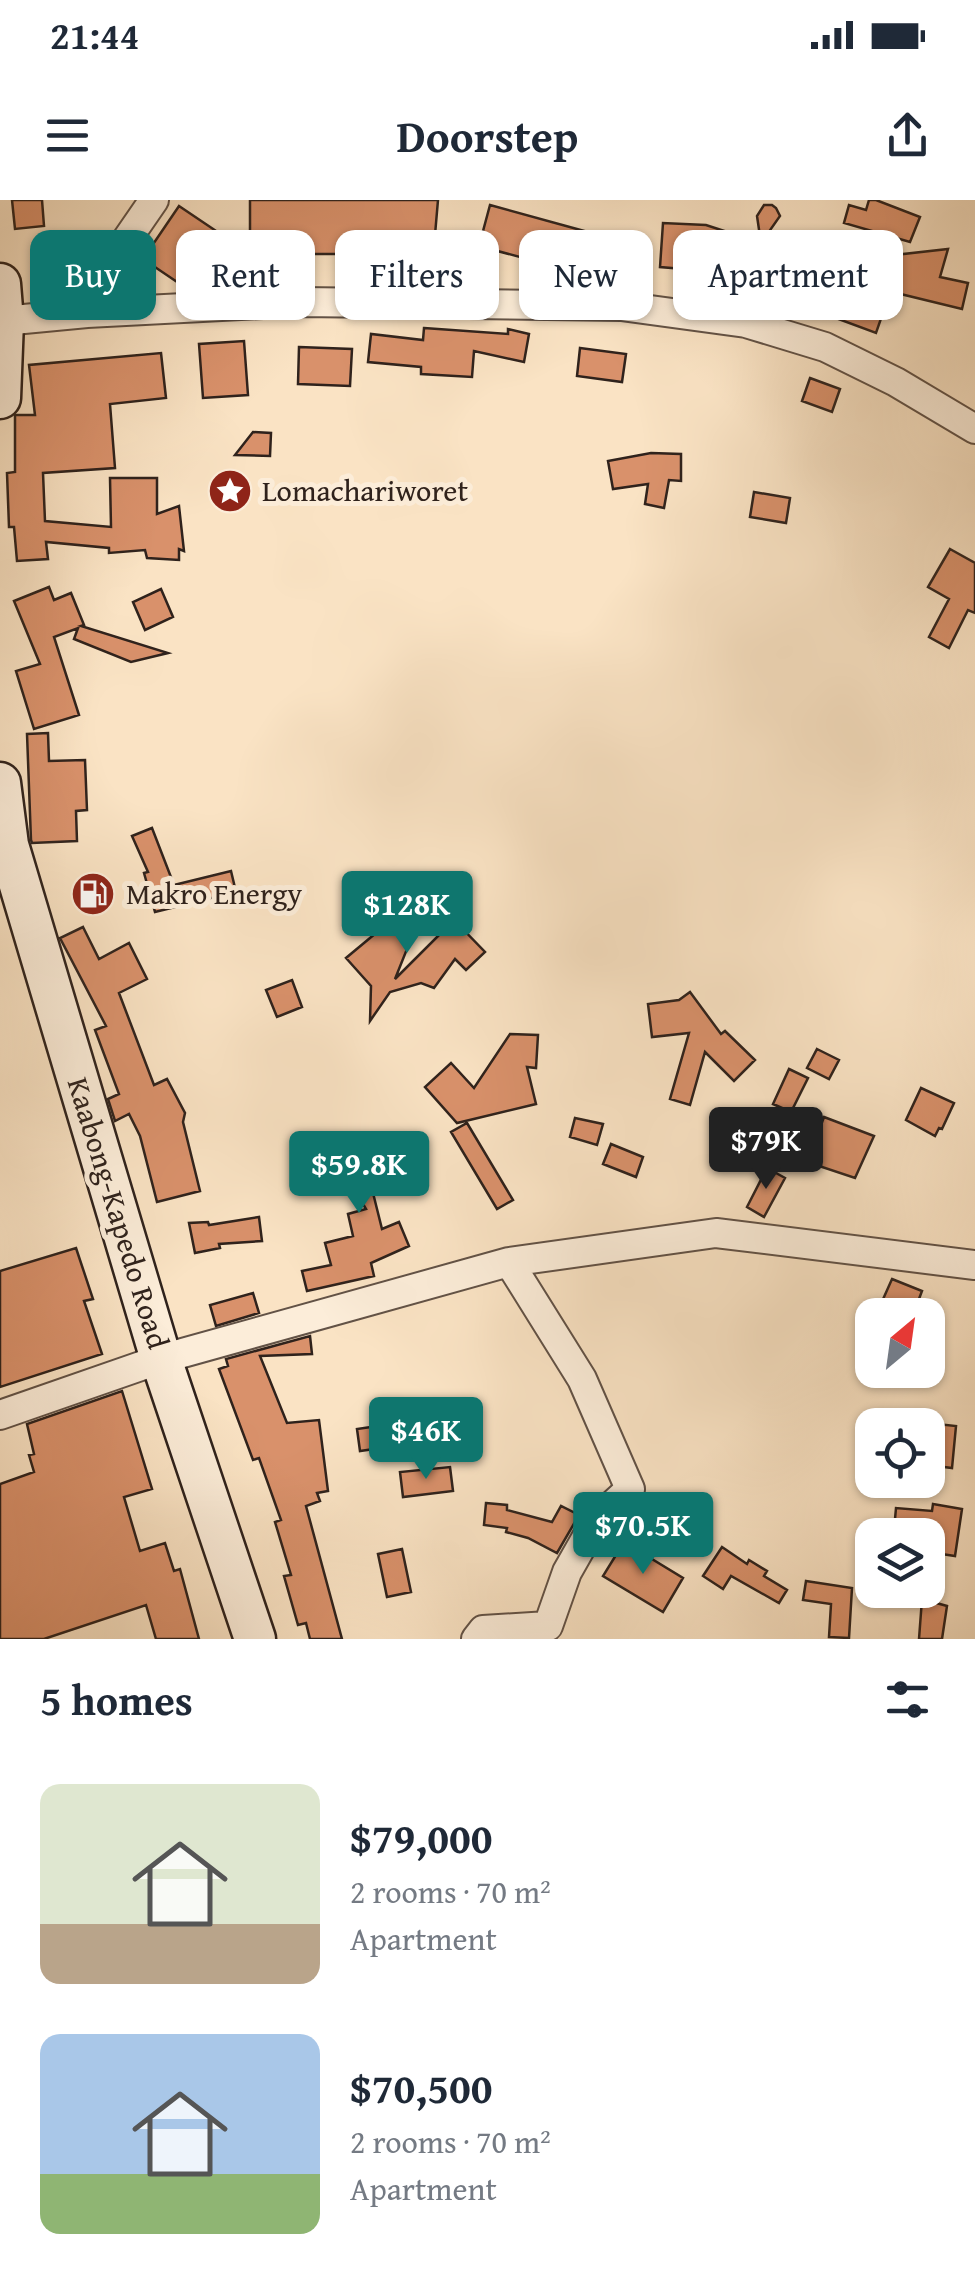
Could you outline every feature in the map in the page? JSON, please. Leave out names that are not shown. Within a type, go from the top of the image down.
[{"type":"main road","points":[[0,398],[2,302]]},
{"type":"main road","name":"Kaabong-Kapedo Road","points":[[0,783],[8,845],[161,1359],[254,1639]]},
{"type":"street","points":[[133,230],[154,200]]},
{"type":"street","points":[[2,302],[30,305]]},
{"type":"street","points":[[156,309],[301,302],[621,306],[746,323],[824,347],[896,382],[975,429]]},
{"type":"street","points":[[0,1415],[161,1359],[509,1262],[716,1234],[975,1264]]},
{"type":"street","points":[[476,1639],[483,1630],[548,1626],[567,1572],[596,1519],[630,1489],[582,1379],[509,1262]]},
{"type":"building","points":[[12,200],[42,200],[44,226],[15,229]]},
{"type":"building","points":[[250,200],[438,200],[435,230],[335,230],[335,254],[315,254],[315,230],[250,230]]},
{"type":"building","points":[[869,200],[876,200],[920,217],[910,242],[903,240],[903,230],[868,230],[844,223],[849,205],[866,210]]},
{"type":"building","points":[[490,205],[581,230],[519,230],[519,257],[499,251],[499,230],[483,230]]},
{"type":"building","points":[[764,205],[772,205],[780,216],[770,230],[759,230],[757,216]]},
{"type":"building","points":[[179,206],[215,230],[176,230],[176,281],[156,268],[156,240]]},
{"type":"building","points":[[663,223],[706,225],[721,230],[673,230],[673,268],[660,267]]},
{"type":"building","points":[[948,249],[940,277],[968,283],[962,309],[903,295],[903,254]]},
{"type":"building","points":[[841,320],[881,320],[876,333]]},
{"type":"building","points":[[424,328],[508,334],[508,329],[529,334],[524,362],[474,351],[472,377],[421,374],[421,367],[368,362],[371,334],[423,340]]},
{"type":"building","points":[[244,341],[248,395],[203,398],[199,344]]},
{"type":"building","points":[[299,347],[352,349],[350,386],[298,384]]},
{"type":"building","points":[[580,348],[626,354],[622,382],[577,376]]},
{"type":"building","points":[[161,353],[166,398],[110,404],[115,468],[43,473],[45,521],[111,527],[110,478],[157,478],[157,514],[179,506],[184,551],[179,549],[179,560],[147,558],[145,550],[109,553],[109,548],[46,542],[48,559],[17,561],[14,527],[9,527],[7,473],[15,472],[15,415],[35,415],[29,365]]},
{"type":"building","points":[[810,378],[840,389],[832,412],[802,401]]},
{"type":"building","points":[[253,432],[271,433],[270,456],[235,455]]},
{"type":"building","points":[[651,453],[681,454],[681,481],[669,480],[664,508],[645,504],[648,484],[613,489],[608,461]]},
{"type":"building","points":[[754,492],[790,498],[786,523],[750,517]]},
{"type":"building","points":[[950,549],[975,563],[975,613],[968,610],[949,648],[929,637],[949,599],[928,587]]},
{"type":"building","points":[[49,587],[54,600],[71,593],[84,625],[81,626],[168,653],[131,662],[74,639],[78,628],[54,637],[79,715],[34,729],[16,671],[40,664],[14,601]]},
{"type":"building","points":[[161,589],[173,617],[145,630],[133,602]]},
{"type":"building","points":[[48,733],[49,761],[85,760],[87,810],[76,811],[77,841],[31,840],[27,734]]},
{"type":"building","points":[[152,828],[174,885],[231,871],[236,892],[155,912],[144,873],[148,872],[132,836]]},
{"type":"building","points":[[376,897],[409,944],[395,979],[454,920],[485,952],[466,970],[455,959],[434,988],[421,983],[390,992],[370,1021],[371,986],[346,958],[376,933],[359,909]]},
{"type":"building","points":[[83,927],[99,959],[129,943],[147,979],[119,993],[154,1085],[167,1079],[185,1113],[183,1122],[200,1191],[157,1202],[140,1136],[129,1114],[115,1121],[108,1099],[119,1094],[95,1030],[106,1026],[60,938]]},
{"type":"building","points":[[292,980],[302,1007],[277,1017],[266,990]]},
{"type":"building","points":[[690,992],[721,1034],[725,1031],[755,1060],[734,1081],[705,1052],[690,1105],[670,1099],[689,1033],[652,1037],[648,1004],[679,1000]]},
{"type":"building","points":[[510,1034],[538,1035],[536,1068],[527,1067],[536,1104],[457,1123],[425,1087],[451,1063],[474,1088]]},
{"type":"building","points":[[817,1049],[839,1060],[829,1079],[807,1068]]},
{"type":"building","points":[[789,1069],[808,1078],[791,1112],[773,1104]]},
{"type":"building","points":[[921,1088],[954,1103],[935,1136],[906,1120]]},
{"type":"building","points":[[824,1117],[874,1136],[855,1178],[807,1162]]},
{"type":"building","points":[[575,1118],[603,1124],[597,1145],[570,1137]]},
{"type":"building","points":[[467,1123],[513,1200],[497,1209],[451,1132]]},
{"type":"building","points":[[375,1144],[380,1153],[409,1147],[413,1166],[390,1170],[394,1177],[372,1189],[382,1229],[399,1222],[409,1246],[371,1263],[374,1276],[307,1291],[302,1271],[331,1265],[325,1243],[353,1236],[348,1214],[366,1209],[344,1172],[305,1166],[307,1148],[355,1155]]},
{"type":"building","points":[[611,1144],[643,1157],[636,1177],[603,1164]]},
{"type":"building","points":[[767,1168],[785,1178],[764,1217],[747,1207]]},
{"type":"building","points":[[259,1217],[262,1241],[219,1244],[220,1248],[195,1253],[189,1223],[209,1225]]},
{"type":"building","points":[[76,1248],[93,1299],[84,1301],[102,1354],[0,1387],[0,1271]]},
{"type":"building","points":[[892,1279],[922,1291],[919,1298],[884,1298]]},
{"type":"building","points":[[253,1293],[259,1313],[216,1326],[210,1305]]},
{"type":"building","points":[[310,1336],[312,1354],[260,1356],[287,1423],[319,1420],[328,1491],[317,1493],[320,1501],[306,1506],[342,1639],[310,1639],[306,1623],[298,1625],[284,1576],[291,1575],[275,1522],[281,1520],[259,1458],[253,1460],[219,1369],[228,1366],[226,1359]]},
{"type":"building","points":[[122,1391],[152,1489],[124,1497],[140,1551],[165,1543],[174,1571],[180,1569],[199,1639],[156,1639],[146,1605],[44,1639],[0,1639],[0,1484],[34,1472],[27,1424]]},
{"type":"building","points":[[385,1425],[388,1447],[360,1451],[357,1429]]},
{"type":"building","points":[[945,1425],[956,1426],[952,1468],[945,1467]]},
{"type":"building","points":[[450,1467],[453,1491],[403,1497],[400,1472]]},
{"type":"building","points":[[486,1503],[507,1505],[507,1510],[552,1522],[561,1506],[579,1515],[557,1553],[506,1532],[507,1528],[484,1525]]},
{"type":"building","points":[[933,1504],[962,1509],[955,1556],[945,1555],[945,1518],[895,1518],[896,1508],[932,1511]]},
{"type":"building","points":[[624,1542],[683,1578],[663,1612],[603,1576]]},
{"type":"building","points":[[722,1547],[747,1564],[749,1560],[767,1571],[764,1576],[787,1590],[779,1603],[731,1576],[723,1589],[703,1576]]},
{"type":"building","points":[[402,1549],[411,1592],[387,1597],[378,1554]]},
{"type":"building","points":[[806,1581],[852,1588],[849,1638],[829,1637],[831,1604],[803,1600]]},
{"type":"building","points":[[947,1606],[942,1639],[919,1639],[921,1608]]},
{"type":"place","name":"Lomachariworet","points":[[230,491]]},
{"type":"place","name":"Makro Energy","points":[[93,894]]}]
